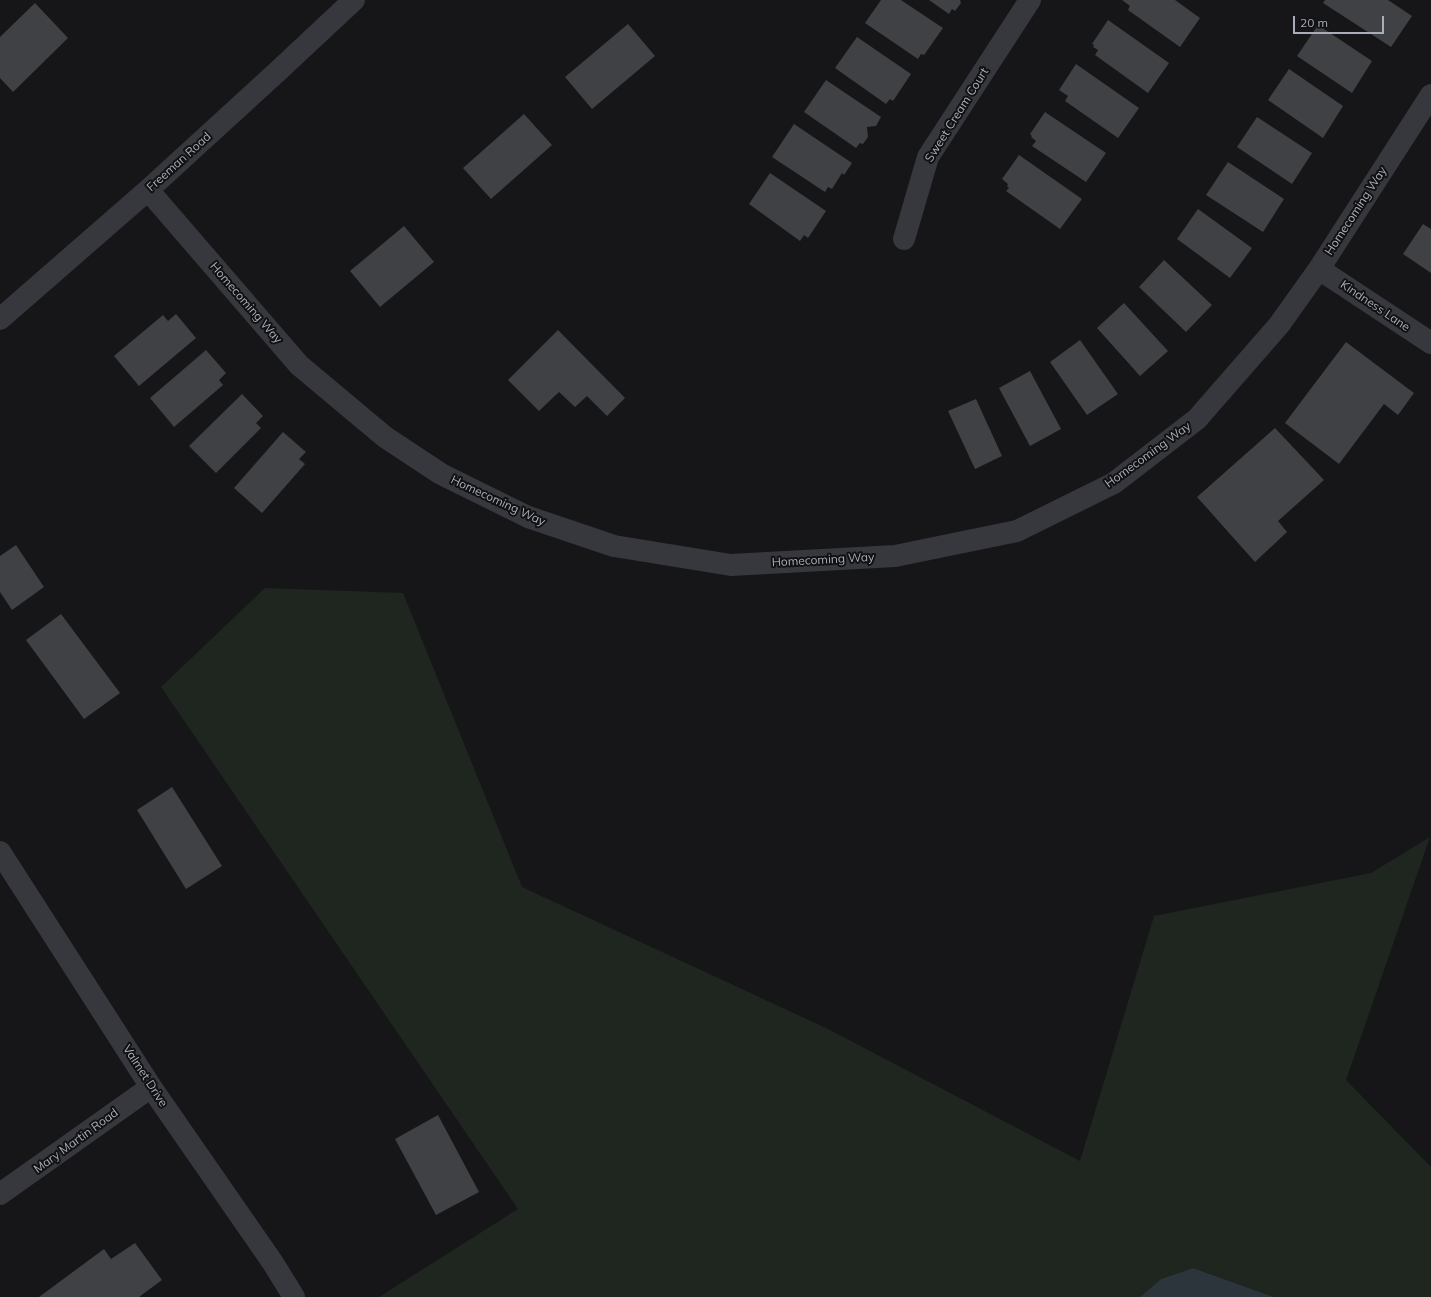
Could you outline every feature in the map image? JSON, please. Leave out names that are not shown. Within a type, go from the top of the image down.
[{"type":"street","name":"Freeman Road","points":[[0,319],[148,190],[354,0]]},
{"type":"street","name":"Sweet Cream Court","points":[[904,239],[928,157],[1030,0]]},
{"type":"street","name":"Homecoming Way","points":[[148,190],[299,365],[385,437],[441,474],[528,517],[614,546],[731,565],[895,556],[1017,531],[1114,483],[1197,418],[1279,325],[1319,269],[1431,95]]},
{"type":"street","name":"Kindness Lane","points":[[1319,269],[1431,343]]},
{"type":"street","name":"Valmet Drive","points":[[0,852],[152,1087],[273,1263],[294,1297]]},
{"type":"street","name":"Mary Martin Road","points":[[0,1194],[152,1087]]},
{"type":"shaded area","points":[[265,588],[403,593],[522,887],[828,1029],[1080,1161],[1154,916],[1371,873],[1430,837],[1346,1080],[1431,1167],[1431,1297],[1274,1297],[1193,1268],[1161,1279],[1140,1297],[379,1297],[518,1209],[161,687]]},
{"type":"shaded area","points":[[1193,1268],[1274,1297],[1140,1297],[1161,1279]]},
{"type":"building","points":[[881,0],[901,0],[943,28],[924,55],[921,54],[918,59],[865,23]]},
{"type":"building","points":[[929,0],[960,0],[961,3],[955,11],[952,9],[949,14]]},
{"type":"building","points":[[1122,0],[1175,0],[1200,18],[1180,47],[1128,10],[1130,6]]},
{"type":"building","points":[[1325,0],[1388,0],[1412,16],[1391,47],[1323,3]]},
{"type":"building","points":[[35,3],[68,38],[13,92],[0,78],[0,37]]},
{"type":"building","points":[[1108,20],[1169,63],[1148,93],[1095,55],[1098,50],[1093,47],[1094,45],[1092,44]]},
{"type":"building","points":[[628,24],[655,56],[592,109],[565,77]]},
{"type":"building","points":[[1318,25],[1372,61],[1352,93],[1297,56]]},
{"type":"building","points":[[857,37],[911,74],[893,101],[890,99],[886,104],[835,68]]},
{"type":"building","points":[[1076,64],[1139,108],[1118,138],[1065,101],[1068,96],[1059,90]]},
{"type":"building","points":[[1289,69],[1343,106],[1323,138],[1268,100]]},
{"type":"building","points":[[826,80],[881,117],[876,126],[867,127],[868,137],[863,144],[860,143],[856,148],[804,112]]},
{"type":"building","points":[[1045,112],[1106,153],[1086,182],[1032,146],[1036,141],[1030,134]]},
{"type":"building","points":[[524,114],[552,145],[491,199],[463,168]]},
{"type":"building","points":[[1257,117],[1312,153],[1292,184],[1237,147]]},
{"type":"building","points":[[794,124],[852,163],[844,175],[842,173],[832,189],[828,187],[825,192],[772,157]]},
{"type":"building","points":[[1019,155],[1082,199],[1060,229],[1006,191],[1009,188],[1007,186],[1008,184],[1002,179]]},
{"type":"building","points":[[1228,162],[1284,199],[1263,232],[1206,195]]},
{"type":"building","points":[[770,173],[826,211],[808,238],[804,235],[800,241],[749,204]]},
{"type":"building","points":[[1198,209],[1252,248],[1230,278],[1177,239]]},
{"type":"building","points":[[1423,224],[1431,229],[1431,273],[1403,254]]},
{"type":"building","points":[[404,226],[434,262],[380,307],[350,271]]},
{"type":"building","points":[[1164,260],[1212,305],[1186,332],[1139,287]]},
{"type":"building","points":[[1124,303],[1168,351],[1140,376],[1097,328]]},
{"type":"building","points":[[176,314],[196,338],[139,386],[114,356],[163,315],[168,321]]},
{"type":"building","points":[[558,330],[625,398],[607,416],[587,396],[575,407],[559,392],[539,411],[508,380]]},
{"type":"building","points":[[1080,340],[1118,394],[1087,415],[1050,362]]},
{"type":"building","points":[[1346,342],[1414,393],[1398,415],[1384,404],[1339,464],[1285,423]]},
{"type":"building","points":[[206,350],[226,373],[219,380],[223,385],[174,427],[150,398]]},
{"type":"building","points":[[1030,371],[1061,429],[1030,446],[999,388]]},
{"type":"building","points":[[242,394],[263,416],[256,423],[261,428],[216,473],[189,446]]},
{"type":"building","points":[[976,399],[1002,456],[975,469],[948,411]]},
{"type":"building","points":[[1275,428],[1324,480],[1278,521],[1287,532],[1255,562],[1197,497]]},
{"type":"building","points":[[283,432],[306,452],[299,459],[305,464],[262,513],[234,488]]},
{"type":"building","points":[[16,545],[44,587],[12,610],[0,592],[0,556]]},
{"type":"building","points":[[61,614],[120,693],[84,719],[26,640]]},
{"type":"building","points":[[172,787],[222,866],[186,889],[137,810]]},
{"type":"building","points":[[438,1115],[479,1192],[436,1215],[395,1139]]},
{"type":"building","points":[[135,1243],[162,1280],[139,1297],[39,1297],[104,1249],[111,1259]]}]
